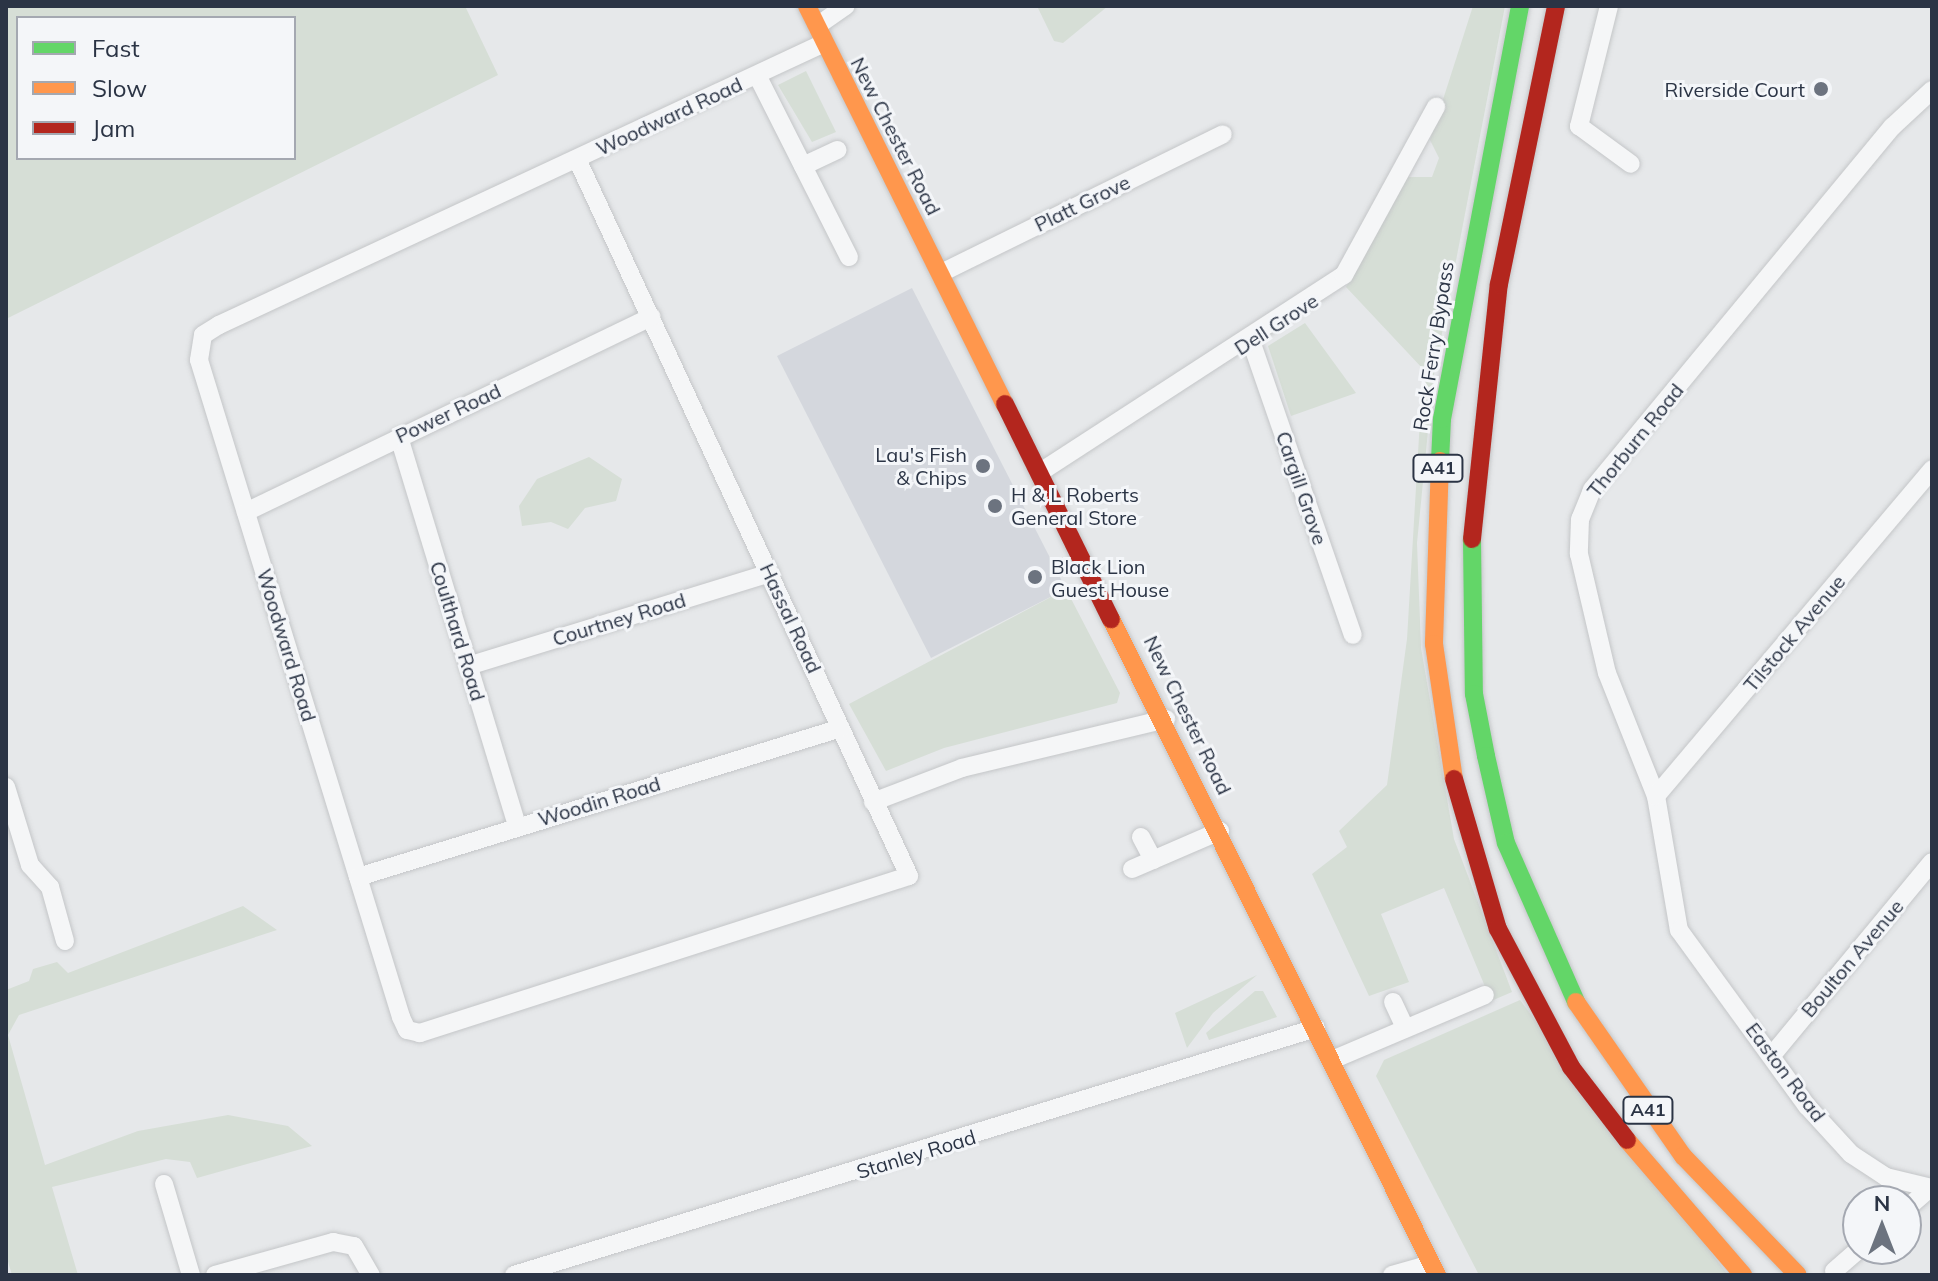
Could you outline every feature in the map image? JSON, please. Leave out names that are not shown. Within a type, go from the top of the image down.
[{"type":"main road","name":"New Chester Road","points":[[807,6],[1166,719],[1434,1269]]},
{"type":"main road","name":"Rock Ferry Bypass","points":[[1520,6],[1455,330],[1434,525],[1434,644],[1447,757],[1498,929],[1571,1067],[1678,1206],[1743,1275]]},
{"type":"main road","name":"A41","points":[[1556,6],[1499,284],[1468,572],[1474,694],[1506,843],[1535,919],[1620,1075],[1683,1156],[1798,1275]]},
{"type":"street","name":"Woodward Road","points":[[846,6],[821,34],[757,75],[203,335],[199,360],[407,1030],[420,1033],[909,876],[873,802]]},
{"type":"street","points":[[1609,6],[1579,126],[1631,164]]},
{"type":"street","points":[[757,75],[849,257]]},
{"type":"street","name":"Thorburn Road","points":[[1673,915],[1656,796],[1588,608],[1579,554],[1584,504],[1892,127],[1932,90]]},
{"type":"street","name":"Dell Grove","points":[[1042,471],[1320,296],[1355,262],[1436,107]]},
{"type":"street","name":"Platt Grove","points":[[941,273],[1223,134]]},
{"type":"street","points":[[803,166],[837,150]]},
{"type":"street","name":"Hassal Road","points":[[577,159],[873,802]]},
{"type":"street","name":"Power Road","points":[[246,512],[652,317]]},
{"type":"street","name":"Cargill Grove","points":[[1251,341],[1353,635]]},
{"type":"street","name":"Coulthard Road","points":[[399,437],[517,826]]},
{"type":"street","name":"Tilstock Avenue","points":[[1656,796],[1932,469]]},
{"type":"street","name":"Courtney Road","points":[[468,666],[770,573]]},
{"type":"street","points":[[873,802],[976,763],[1166,719]]},
{"type":"street","name":"Woodin Road","points":[[358,877],[841,728]]},
{"type":"street","points":[[6,787],[30,865],[50,887],[65,941]]},
{"type":"street","points":[[1132,869],[1220,831]]},
{"type":"street","points":[[1141,837],[1153,860]]},
{"type":"street","name":"Boulton Avenue","points":[[1773,1054],[1932,862]]},
{"type":"street","name":"Easton Road","points":[[1673,915],[1773,1054],[1851,1154],[1886,1177],[1931,1188]]},
{"type":"street","points":[[1332,1060],[1485,995]]},
{"type":"street","points":[[1393,1002],[1405,1028]]},
{"type":"street","name":"Stanley Road","points":[[514,1275],[1316,1028]]},
{"type":"street","points":[[164,1184],[191,1275]]},
{"type":"street","points":[[215,1275],[333,1242],[354,1246],[371,1275]]},
{"type":"street","points":[[1834,1271],[1842,1264]]},
{"type":"street","points":[[1392,1275],[1434,1269]]},
{"type":"shaded area","points":[[6,6],[465,6],[498,75],[6,319]]},
{"type":"shaded area","points":[[1037,6],[1108,6],[1063,43],[1054,41]]},
{"type":"shaded area","points":[[1473,6],[1505,6],[1433,380],[1417,543],[1421,648],[1454,839],[1512,992],[1491,1001],[1444,888],[1381,914],[1409,982],[1369,996],[1312,874],[1347,847],[1339,831],[1387,785],[1407,639],[1423,369],[1346,287],[1407,177],[1432,177],[1439,158],[1430,140]]},
{"type":"shaded area","points":[[806,71],[836,132],[812,142],[778,85]]},
{"type":"shaded area","points":[[912,288],[1066,589],[931,658],[777,356]]},
{"type":"shaded area","points":[[1305,323],[1356,393],[1291,416],[1268,346]]},
{"type":"shaded area","points":[[589,457],[622,479],[616,501],[585,508],[568,529],[551,522],[522,526],[519,506],[537,479]]},
{"type":"shaded area","points":[[1066,589],[1120,693],[1117,703],[944,748],[886,771],[849,704]]},
{"type":"shaded area","points":[[243,906],[277,930],[19,1015],[8,1035],[45,1165],[138,1131],[228,1115],[288,1126],[312,1146],[197,1178],[190,1162],[166,1159],[52,1187],[78,1275],[12,1275],[6,1255],[6,990],[29,981],[33,969],[57,962],[68,973]]},
{"type":"shaded area","points":[[1257,975],[1213,1013],[1187,1048],[1175,1013]]},
{"type":"shaded area","points":[[1255,991],[1263,991],[1277,1017],[1209,1040],[1206,1033]]},
{"type":"shaded area","points":[[1520,1000],[1728,1275],[1479,1275],[1376,1076],[1384,1060]]},
{"type":"traffic: fast","points":[[1440,461],[1442,419],[1520,6]]},
{"type":"traffic: fast","points":[[1472,539],[1474,694],[1486,756],[1506,843],[1576,1002]]},
{"type":"traffic: slow","points":[[807,6],[1005,404]]},
{"type":"traffic: slow","points":[[1440,461],[1434,644],[1454,779]]},
{"type":"traffic: slow","points":[[1111,619],[1437,1275]]},
{"type":"traffic: slow","points":[[1576,1002],[1683,1156],[1798,1275]]},
{"type":"traffic: slow","points":[[1627,1140],[1743,1275]]},
{"type":"traffic: jam","points":[[1472,539],[1499,284],[1556,6]]},
{"type":"traffic: jam","points":[[1005,404],[1111,619]]},
{"type":"traffic: jam","points":[[1454,779],[1498,929],[1571,1067],[1627,1140]]},
{"type":"place","name":"Riverside Court","points":[[1821,89]]},
{"type":"place","name":"Lau's Fish & Chips","points":[[983,466]]},
{"type":"place","name":"H & L Roberts General Store","points":[[995,506]]},
{"type":"place","name":"Black Lion Guest House","points":[[1035,577]]}]
